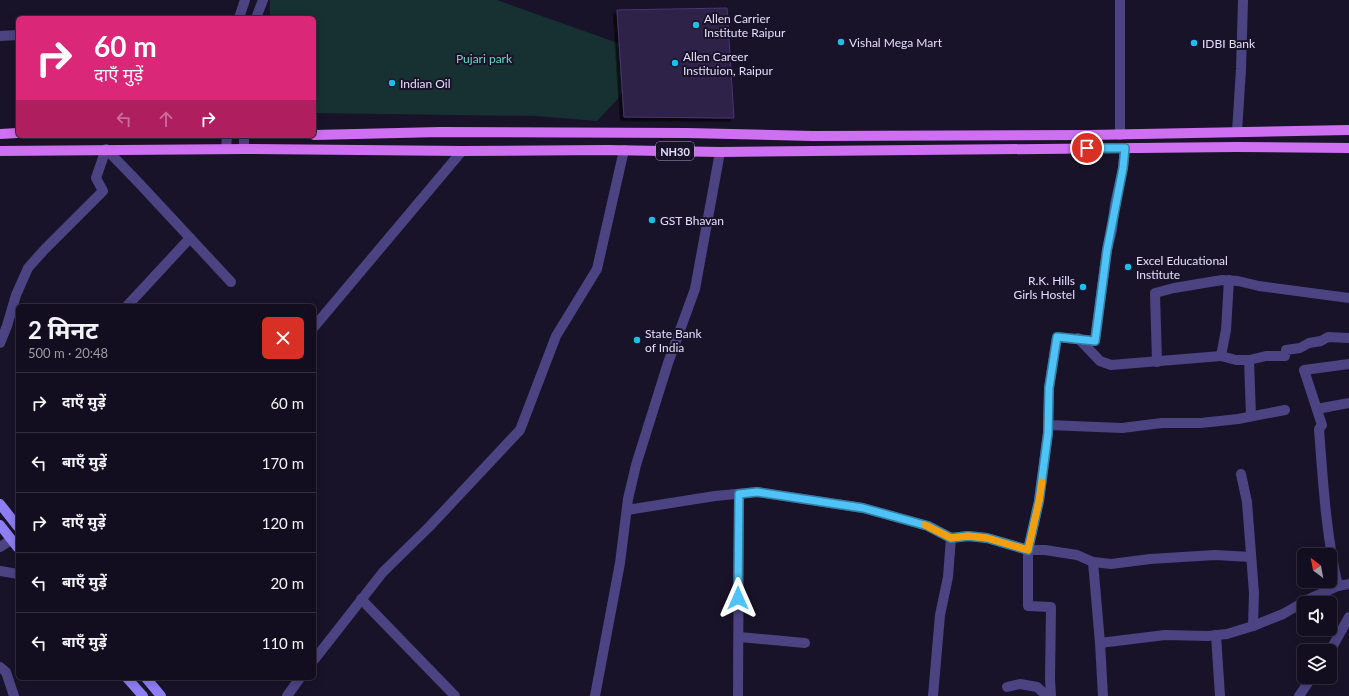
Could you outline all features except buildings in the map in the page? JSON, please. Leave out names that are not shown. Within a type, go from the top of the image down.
[{"type":"main road","name":"NH30","points":[[316,135],[440,132],[687,133],[813,136],[1120,135],[1349,130]]},
{"type":"main road","points":[[0,134],[16,133]]},
{"type":"main road","name":"NH30","points":[[0,151],[244,149],[462,151],[624,150],[720,152],[1125,148],[1349,148]]},
{"type":"main road","points":[[0,504],[16,524]]},
{"type":"main road","points":[[0,525],[16,546]]},
{"type":"main road","points":[[129,680],[143,696]]},
{"type":"main road","points":[[147,680],[157,694]]},
{"type":"street","points":[[240,16],[245,0]]},
{"type":"street","points":[[257,16],[263,0]]},
{"type":"street","points":[[1120,0],[1120,135]]},
{"type":"street","points":[[1237,132],[1243,0]]},
{"type":"street","points":[[0,36],[16,35]]},
{"type":"street","points":[[226,149],[227,138]]},
{"type":"street","points":[[244,138],[244,149]]},
{"type":"street","points":[[1051,696],[1051,607],[1028,606],[1028,550],[1039,501],[1048,425],[1049,388],[1057,337],[1078,338],[1095,341],[1107,250],[1123,168],[1125,148]]},
{"type":"street","points":[[0,343],[7,326],[16,295],[28,268],[103,191],[96,178],[106,149],[231,282]]},
{"type":"street","points":[[316,657],[383,572],[429,527],[520,430],[556,336],[597,269],[624,150]]},
{"type":"street","points":[[316,325],[462,151]]},
{"type":"street","points":[[595,696],[620,563],[627,510],[636,465],[670,356],[695,289],[720,152]]},
{"type":"street","points":[[129,304],[190,238]]},
{"type":"street","points":[[1157,362],[1155,293],[1188,285],[1229,280],[1259,286],[1349,298]]},
{"type":"street","points":[[1222,356],[1226,330],[1229,280]]},
{"type":"street","points":[[1078,338],[1100,361],[1111,365],[1222,356],[1236,360],[1249,360],[1266,356],[1285,356],[1286,350],[1300,348],[1309,343],[1320,341],[1328,337],[1349,338]]},
{"type":"street","points":[[1249,360],[1252,416]]},
{"type":"street","points":[[1338,586],[1333,565],[1325,501],[1318,429],[1322,425],[1304,370],[1349,364]]},
{"type":"street","points":[[1317,409],[1349,402]]},
{"type":"street","points":[[1048,425],[1122,428],[1162,424],[1201,423],[1285,410]]},
{"type":"street","points":[[1242,474],[1247,502],[1254,593],[1253,626]]},
{"type":"street","points":[[627,510],[681,501],[757,492],[863,508],[928,526],[951,538],[968,536],[987,538],[1028,550],[1060,552],[1077,555],[1093,562],[1111,564],[1150,559],[1215,555],[1251,557]]},
{"type":"street","points":[[738,696],[739,494]]},
{"type":"street","points":[[933,696],[940,615],[948,577],[951,538]]},
{"type":"street","points":[[0,547],[11,540]]},
{"type":"street","points":[[1093,562],[1103,696]]},
{"type":"street","points":[[0,571],[16,574]]},
{"type":"street","points":[[1100,643],[1166,635],[1182,636],[1227,634],[1253,626],[1283,614],[1309,599],[1338,586],[1349,584]]},
{"type":"street","points":[[361,599],[455,696]]},
{"type":"street","points":[[1334,644],[1349,617]]},
{"type":"street","points":[[1216,635],[1220,696]]},
{"type":"street","points":[[738,637],[805,643]]},
{"type":"street","points":[[0,667],[6,672],[14,696]]},
{"type":"street","points":[[287,696],[299,680]]},
{"type":"street","points":[[1007,687],[1020,684],[1037,687],[1048,696]]},
{"type":"street","points":[[1299,696],[1307,684]]},
{"type":"green space","name":"Pujari park","points":[[270,0],[497,0],[657,57],[597,121],[537,116],[316,113],[316,16],[270,16]]},
{"type":"slow traffic","points":[[925,525],[951,538],[968,536],[987,538],[1028,550],[1042,482]]},
{"type":"place","name":"Allen Carrier Institute Raipur","points":[[696,25]]},
{"type":"place","name":"Vishal Mega Mart","points":[[841,42]]},
{"type":"place","name":"IDBI Bank","points":[[1194,43]]},
{"type":"place","name":"Allen Career Instituion, Raipur","points":[[675,63]]},
{"type":"place","name":"Indian Oil","points":[[392,83]]},
{"type":"place","name":"GST Bhavan","points":[[652,220]]},
{"type":"place","name":"Excel Educational Institute","points":[[1128,267]]},
{"type":"place","name":"R.K. Hills Girls Hostel","points":[[1083,287]]},
{"type":"place","name":"State Bank of India","points":[[637,340]]},
{"type":"route","points":[[738,598],[739,494],[757,492],[863,508],[928,526],[951,538],[968,536],[987,538],[1028,550],[1039,501],[1048,433],[1049,388],[1057,337],[1078,338],[1095,341],[1107,250],[1123,168],[1125,148],[1087,148]]}]
